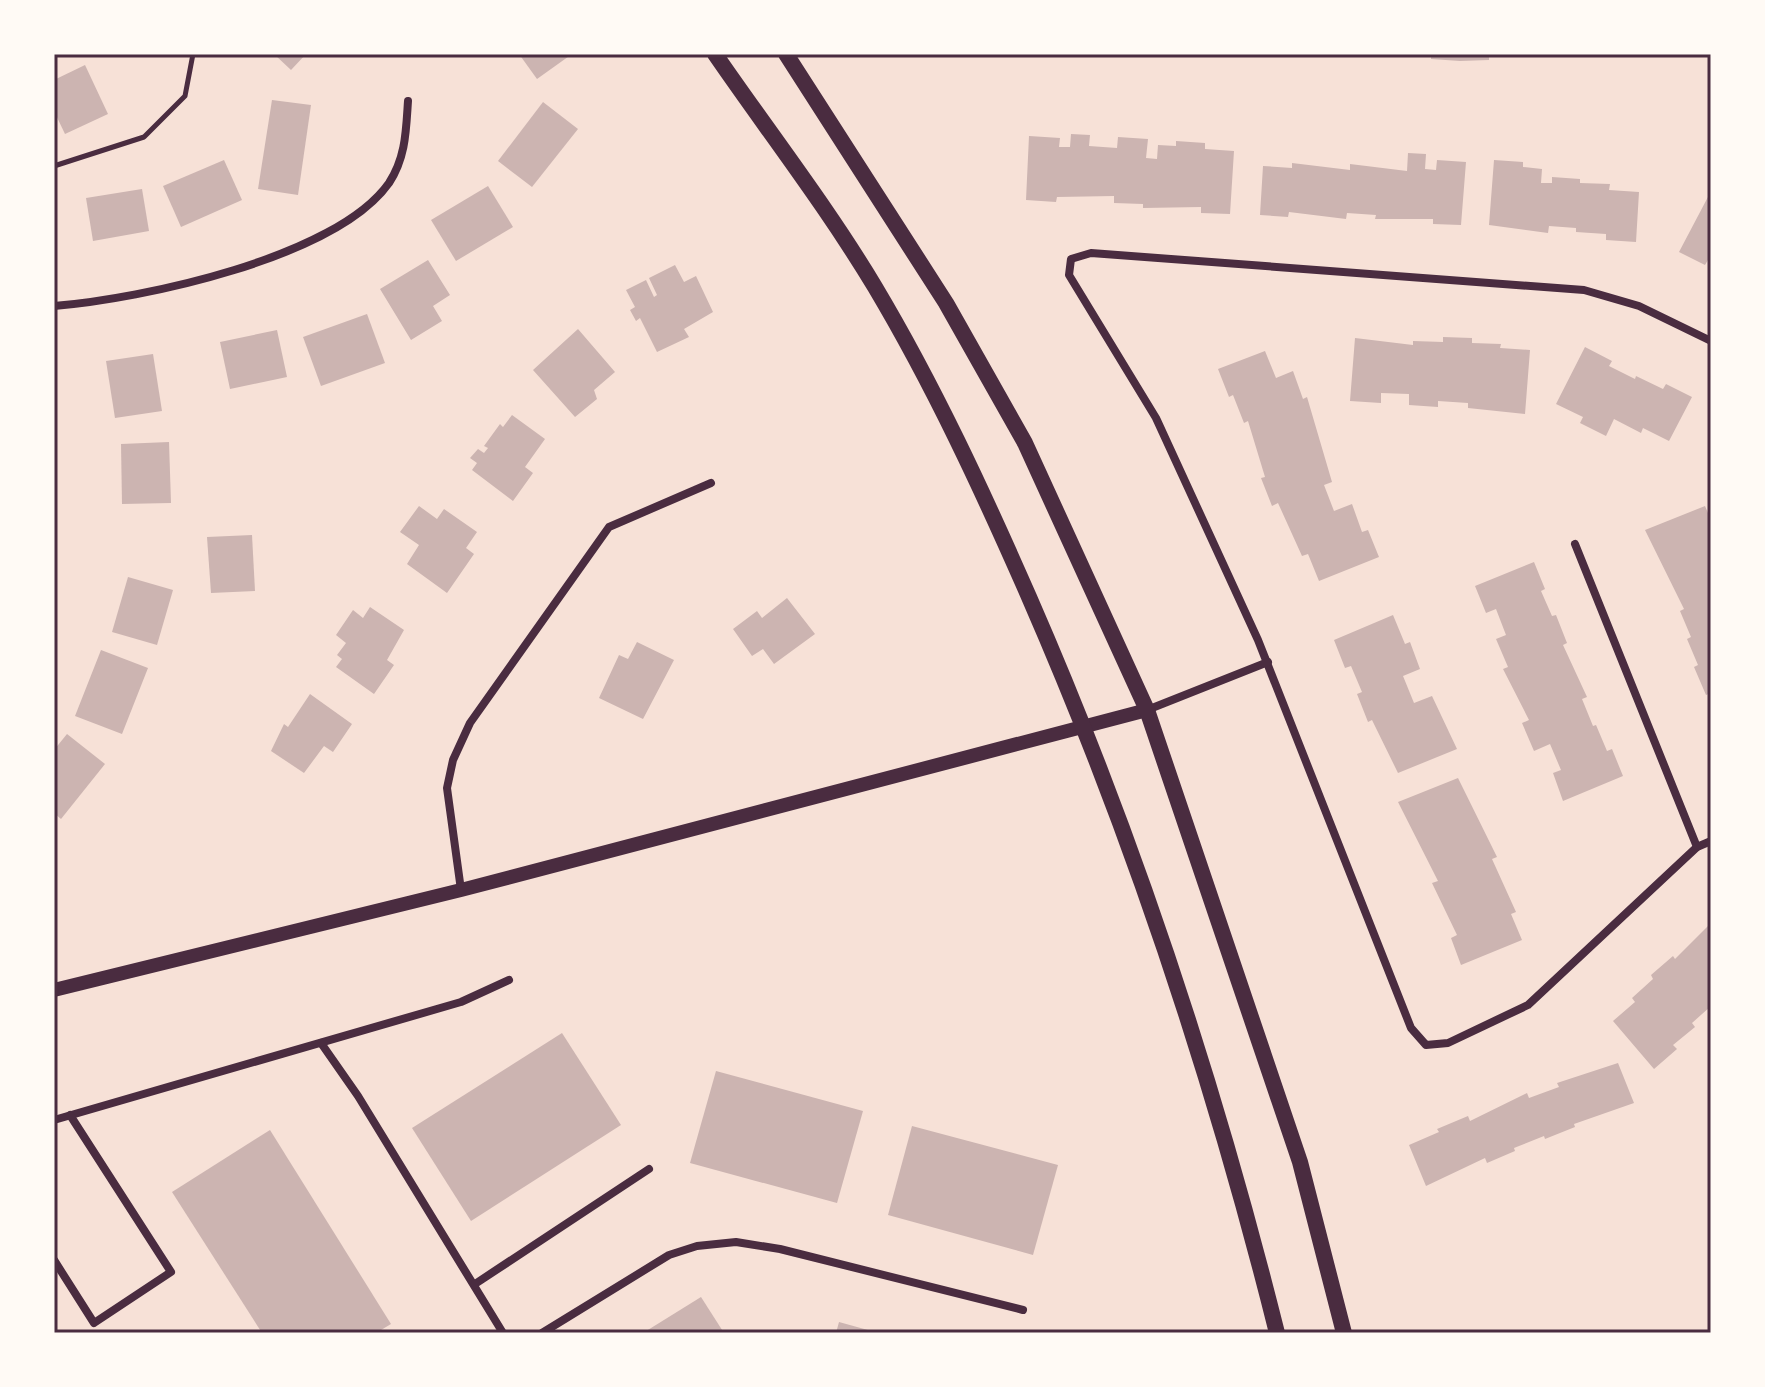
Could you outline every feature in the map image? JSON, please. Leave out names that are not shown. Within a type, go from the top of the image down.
[{"type":"main road","points":[[715,54],[874,286],[981,488],[1086,727],[1161,934],[1241,1189],[1277,1333]]},
{"type":"main road","points":[[786,54],[946,303],[1025,443],[1147,710],[1300,1162],[1344,1333]]},
{"type":"street","points":[[54,306],[204,280],[296,246],[334,228],[373,200],[388,183],[404,154],[408,101]]},
{"type":"street","points":[[1711,341],[1639,306],[1584,290],[1091,253],[1071,259],[1069,275],[1156,418],[1268,662],[1411,1028],[1426,1045],[1448,1043],[1528,1005],[1697,847],[1711,841]]},
{"type":"street","points":[[461,890],[447,788],[453,760],[470,723],[609,527],[711,483]]},
{"type":"street","points":[[1575,544],[1697,847]]},
{"type":"street","points":[[54,990],[461,890],[1086,727],[1147,710],[1268,662]]},
{"type":"street","points":[[54,1120],[461,1002],[509,980]]},
{"type":"street","points":[[321,1043],[503,1333]]},
{"type":"street","points":[[54,1260],[94,1323],[171,1272],[70,1115]]},
{"type":"street","points":[[475,1284],[649,1169]]},
{"type":"street","points":[[542,1333],[669,1255],[697,1246],[736,1242],[780,1249],[1023,1310]]},
{"type":"path","points":[[54,166],[144,137],[185,96],[193,54]]},
{"type":"building","points":[[274,54],[306,54],[291,70]]},
{"type":"building","points":[[519,54],[572,54],[537,79]]},
{"type":"building","points":[[1431,54],[1489,54],[1489,60],[1431,59]]},
{"type":"building","points":[[85,65],[108,114],[65,134],[54,111],[54,80]]},
{"type":"building","points":[[272,100],[311,105],[298,195],[258,189]]},
{"type":"building","points":[[543,102],[578,129],[532,187],[498,161]]},
{"type":"building","points":[[1071,134],[1090,135],[1089,146],[1117,148],[1118,137],[1148,139],[1146,158],[1157,159],[1158,145],[1176,146],[1176,141],[1205,143],[1205,149],[1234,151],[1230,214],[1201,213],[1201,207],[1143,208],[1143,204],[1114,203],[1114,196],[1057,197],[1056,202],[1026,200],[1029,136],[1060,138],[1059,147],[1070,147]]},
{"type":"building","points":[[1408,153],[1426,154],[1425,169],[1436,170],[1437,160],[1466,162],[1461,225],[1433,224],[1433,219],[1375,219],[1376,215],[1347,213],[1346,219],[1289,212],[1288,217],[1260,215],[1263,166],[1292,168],[1292,163],[1350,170],[1350,164],[1407,171]]},
{"type":"building","points":[[224,160],[242,200],[181,227],[163,186]]},
{"type":"building","points":[[1494,160],[1523,162],[1523,167],[1542,169],[1541,183],[1552,183],[1552,177],[1580,179],[1580,183],[1610,184],[1609,190],[1639,192],[1636,242],[1606,240],[1606,234],[1576,232],[1576,228],[1549,226],[1548,233],[1489,225]]},
{"type":"building","points":[[488,186],[513,227],[456,261],[431,220]]},
{"type":"building","points":[[142,189],[149,231],[93,241],[86,198]]},
{"type":"building","points":[[1709,195],[1711,262],[1708,260],[1705,265],[1679,252]]},
{"type":"building","points":[[428,260],[450,295],[433,306],[442,321],[411,340],[380,289]]},
{"type":"building","points":[[675,265],[684,282],[696,276],[713,312],[684,329],[689,337],[657,352],[640,318],[636,321],[630,310],[635,307],[626,290],[646,280],[654,297],[657,295],[649,278]]},
{"type":"building","points":[[367,314],[385,363],[321,386],[303,337]]},
{"type":"building","points":[[578,329],[615,372],[594,390],[597,399],[575,417],[533,370]]},
{"type":"building","points":[[277,330],[287,377],[230,389],[220,342]]},
{"type":"building","points":[[1443,337],[1472,338],[1472,343],[1501,344],[1500,348],[1530,350],[1525,414],[1468,408],[1468,403],[1438,401],[1438,407],[1409,405],[1409,394],[1381,393],[1381,403],[1350,401],[1355,338],[1413,345],[1413,341],[1443,342]]},
{"type":"building","points":[[1585,347],[1612,361],[1609,366],[1635,379],[1636,376],[1663,389],[1666,384],[1692,397],[1669,441],[1643,428],[1641,433],[1614,419],[1606,436],[1580,423],[1583,417],[1556,404]]},
{"type":"building","points":[[1265,351],[1276,378],[1293,371],[1303,399],[1307,397],[1332,482],[1324,485],[1334,511],[1352,504],[1362,532],[1368,530],[1379,557],[1319,581],[1308,554],[1302,556],[1278,503],[1272,506],[1261,478],[1265,477],[1248,421],[1244,423],[1233,395],[1229,397],[1218,369]]},
{"type":"building","points":[[153,354],[162,411],[115,418],[106,361]]},
{"type":"building","points":[[512,415],[545,439],[525,467],[533,473],[513,501],[472,470],[477,463],[470,458],[478,449],[484,453],[488,448],[484,446],[500,424],[503,427]]},
{"type":"building","points":[[169,442],[171,503],[122,504],[121,444]]},
{"type":"building","points":[[419,506],[437,519],[444,509],[477,532],[466,548],[474,554],[447,593],[407,564],[419,545],[400,532]]},
{"type":"building","points":[[1705,506],[1711,520],[1711,693],[1706,695],[1694,667],[1698,665],[1687,639],[1691,637],[1680,611],[1684,609],[1645,530]]},
{"type":"building","points":[[252,535],[255,591],[211,593],[207,537]]},
{"type":"building","points":[[1534,562],[1545,589],[1541,591],[1552,616],[1556,615],[1567,643],[1563,645],[1587,697],[1582,699],[1593,726],[1596,725],[1607,751],[1612,749],[1623,776],[1563,801],[1553,773],[1561,770],[1550,744],[1534,751],[1522,723],[1529,720],[1503,669],[1508,667],[1496,639],[1506,635],[1496,609],[1486,613],[1475,586]]},
{"type":"building","points":[[128,577],[173,590],[157,645],[112,632]]},
{"type":"building","points":[[787,598],[815,634],[774,664],[763,649],[752,656],[733,629],[757,611],[762,618]]},
{"type":"building","points":[[370,607],[404,630],[387,660],[394,665],[374,694],[336,667],[342,659],[337,655],[346,643],[336,635],[353,610],[363,618]]},
{"type":"building","points":[[1393,615],[1405,644],[1410,642],[1420,669],[1403,676],[1414,703],[1432,696],[1457,749],[1398,773],[1372,720],[1368,722],[1357,694],[1362,692],[1351,666],[1345,668],[1334,640]]},
{"type":"building","points":[[637,642],[674,660],[643,719],[599,698],[619,655],[628,659]]},
{"type":"building","points":[[101,650],[148,668],[122,734],[75,716]]},
{"type":"building","points":[[310,694],[352,724],[333,752],[324,746],[304,773],[271,751],[284,724],[288,727]]},
{"type":"building","points":[[67,734],[105,764],[61,819],[54,813],[54,750]]},
{"type":"building","points":[[1458,778],[1497,857],[1492,859],[1516,912],[1511,914],[1522,940],[1461,965],[1451,938],[1457,935],[1432,883],[1438,881],[1398,802]]},
{"type":"building","points":[[1711,923],[1711,1006],[1692,1023],[1695,1027],[1673,1045],[1677,1049],[1654,1069],[1613,1021],[1635,1002],[1632,998],[1653,979],[1651,975],[1673,956],[1675,959]]},
{"type":"building","points":[[562,1033],[621,1125],[471,1221],[412,1128]]},
{"type":"building","points":[[1618,1063],[1634,1103],[1574,1124],[1575,1127],[1545,1139],[1544,1136],[1514,1148],[1515,1151],[1487,1163],[1485,1158],[1426,1186],[1409,1145],[1468,1116],[1470,1121],[1527,1093],[1529,1098],[1559,1087],[1557,1083]]},
{"type":"building","points":[[716,1071],[863,1111],[837,1203],[690,1163]]},
{"type":"building","points":[[912,1126],[1058,1165],[1033,1255],[888,1215]]},
{"type":"building","points":[[270,1130],[391,1324],[376,1333],[262,1333],[172,1192]]},
{"type":"building","points":[[701,1297],[724,1333],[643,1333]]},
{"type":"building","points":[[839,1322],[875,1332],[875,1333],[836,1333]]}]
